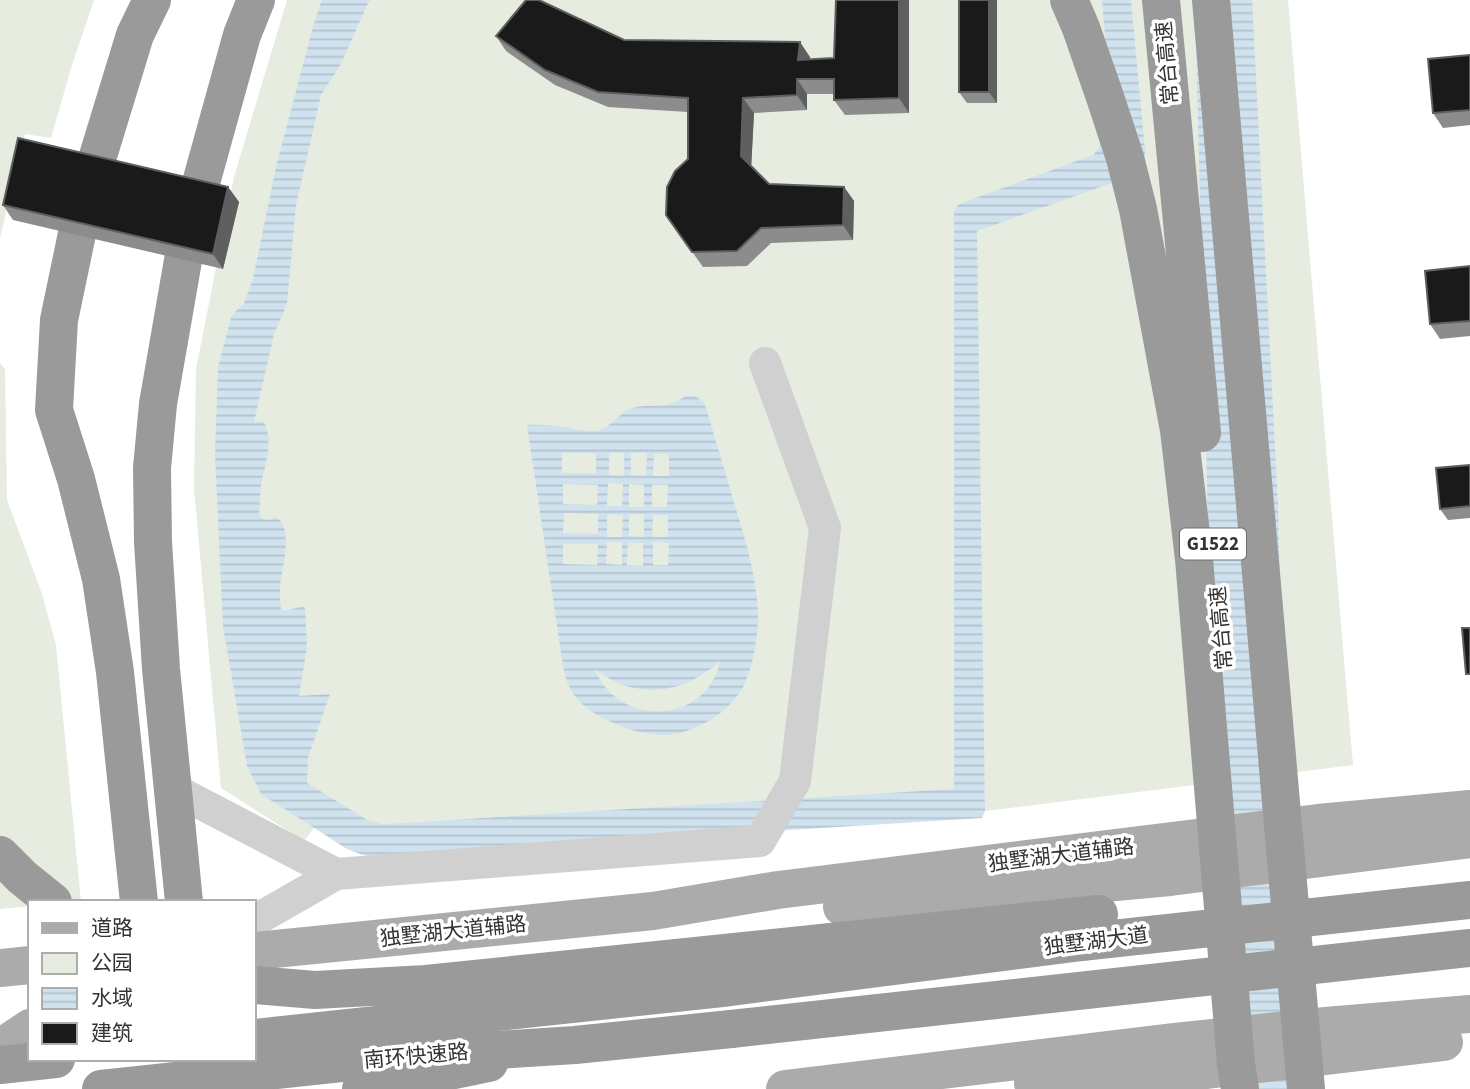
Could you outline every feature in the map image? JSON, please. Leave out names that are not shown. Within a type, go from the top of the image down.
[{"type":"highway","points":[[139,900],[115,672],[101,579],[76,479],[54,410],[59,320],[83,205],[135,35],[152,0]]},
{"type":"highway","points":[[184,900],[161,669],[153,542],[152,468],[158,404],[188,226],[242,35],[256,0]]},
{"type":"highway","points":[[1069,0],[1125,158],[1138,209],[1179,430],[1194,559],[1240,1089]]},
{"type":"highway","name":"常台高速","points":[[1161,0],[1228,707],[1260,1089]]},
{"type":"highway","name":"G1522","points":[[1210,0],[1311,1057]]},
{"type":"highway","points":[[0,855],[51,900]]},
{"type":"highway","points":[[256,985],[315,990],[439,983],[1470,875]]},
{"type":"highway","name":"独墅湖大道","points":[[722,988],[1074,943],[1470,900]]},
{"type":"highway","name":"南环快速路","points":[[101,1089],[416,1055],[575,1045],[732,1029],[1470,948]]},
{"type":"highway","name":"南环快速路","points":[[256,1038],[722,988]]},
{"type":"highway","points":[[360,1089],[575,1045]]},
{"type":"highway","points":[[0,1065],[37,1061]]},
{"type":"highway","points":[[156,1061],[159,1089]]},
{"type":"highway","points":[[202,1061],[206,1089]]},
{"type":"main road","name":"独墅湖大道辅路","points":[[256,951],[653,911],[778,890],[1169,859],[1312,841],[1470,809]]},
{"type":"main road","name":"独墅湖大道辅路","points":[[1312,841],[1470,839]]},
{"type":"main road","points":[[0,968],[28,965]]},
{"type":"main road","points":[[1311,1057],[1470,1014]]},
{"type":"main road","points":[[0,1048],[28,1029]]},
{"type":"main road","points":[[785,1089],[1206,1054],[1311,1057],[1470,1039]]},
{"type":"main road","points":[[954,1089],[1147,1082],[1206,1054]]},
{"type":"lane","points":[[256,920],[336,874],[760,841],[795,781],[825,528],[765,363]]},
{"type":"lane","points":[[173,789],[336,874]]},
{"type":"green space","points":[[0,0],[94,0],[51,138],[25,134],[0,238]]},
{"type":"green space","points":[[287,0],[1288,0],[1353,765],[985,811],[985,788],[314,828],[304,841],[221,788],[194,488],[196,369],[234,177]]},
{"type":"green space","points":[[0,363],[5,369],[7,500],[42,594],[56,645],[81,900],[28,900],[28,906],[0,909]]},
{"type":"water","points":[[322,0],[371,0],[341,64],[321,95],[296,205],[287,304],[274,334],[254,422],[264,422],[268,437],[259,514],[265,520],[276,517],[285,530],[286,550],[280,587],[281,609],[305,608],[307,647],[299,696],[330,694],[308,758],[307,783],[369,821],[382,824],[954,789],[954,211],[962,203],[1093,155],[1097,151],[1111,110],[1102,0],[1131,0],[1145,165],[1137,174],[977,231],[985,811],[982,818],[369,856],[347,849],[261,794],[247,766],[223,626],[215,454],[218,367],[232,315],[244,303],[253,279],[276,167]]},
{"type":"water","points":[[1195,0],[1252,0],[1278,507],[1292,1089],[1222,1089]]},
{"type":"water","points":[[685,396],[695,396],[704,402],[748,551],[756,587],[758,623],[750,670],[740,693],[722,712],[705,723],[683,732],[660,735],[631,730],[603,718],[581,703],[568,684],[563,666],[527,425],[597,431],[633,408],[678,401]],"holes":[[[562,453],[596,453],[596,473],[562,473]],[[609,453],[624,453],[624,476],[609,475]],[[631,453],[647,453],[646,476],[631,475]],[[654,454],[669,454],[669,476],[653,476]],[[608,483],[623,484],[622,506],[607,506]],[[563,484],[598,485],[597,505],[563,504]],[[629,484],[644,485],[644,507],[629,507]],[[652,485],[668,485],[667,507],[652,507]],[[564,513],[598,514],[598,534],[563,533]],[[607,514],[623,515],[622,537],[607,537]],[[629,514],[644,514],[644,537],[629,536]],[[653,515],[668,515],[668,537],[652,537]],[[607,542],[622,542],[622,565],[606,564]],[[653,542],[669,543],[668,565],[653,565]],[[628,543],[643,543],[643,566],[627,565]],[[563,544],[598,544],[597,565],[563,564]],[[720,661],[712,682],[699,697],[682,707],[662,711],[642,710],[623,702],[607,689],[595,670],[628,686],[656,690],[670,688],[696,678]]]},
{"type":"building","points":[[526,0],[539,0],[624,40],[800,42],[798,60],[834,58],[836,0],[899,0],[899,98],[834,100],[834,79],[797,79],[797,95],[743,98],[741,156],[769,184],[844,187],[843,225],[761,228],[737,251],[692,252],[666,215],[667,187],[675,171],[688,159],[688,98],[598,92],[545,70],[496,36]]},
{"type":"building","points":[[959,0],[989,0],[989,92],[959,92]]},
{"type":"building","points":[[1470,55],[1470,110],[1433,113],[1428,59]]},
{"type":"building","points":[[18,138],[228,187],[213,254],[3,205]]},
{"type":"building","points":[[1470,266],[1470,321],[1430,324],[1425,271]]},
{"type":"building","points":[[1470,465],[1470,506],[1440,509],[1436,468]]},
{"type":"building","points":[[1462,628],[1470,628],[1470,674],[1466,674]]}]
